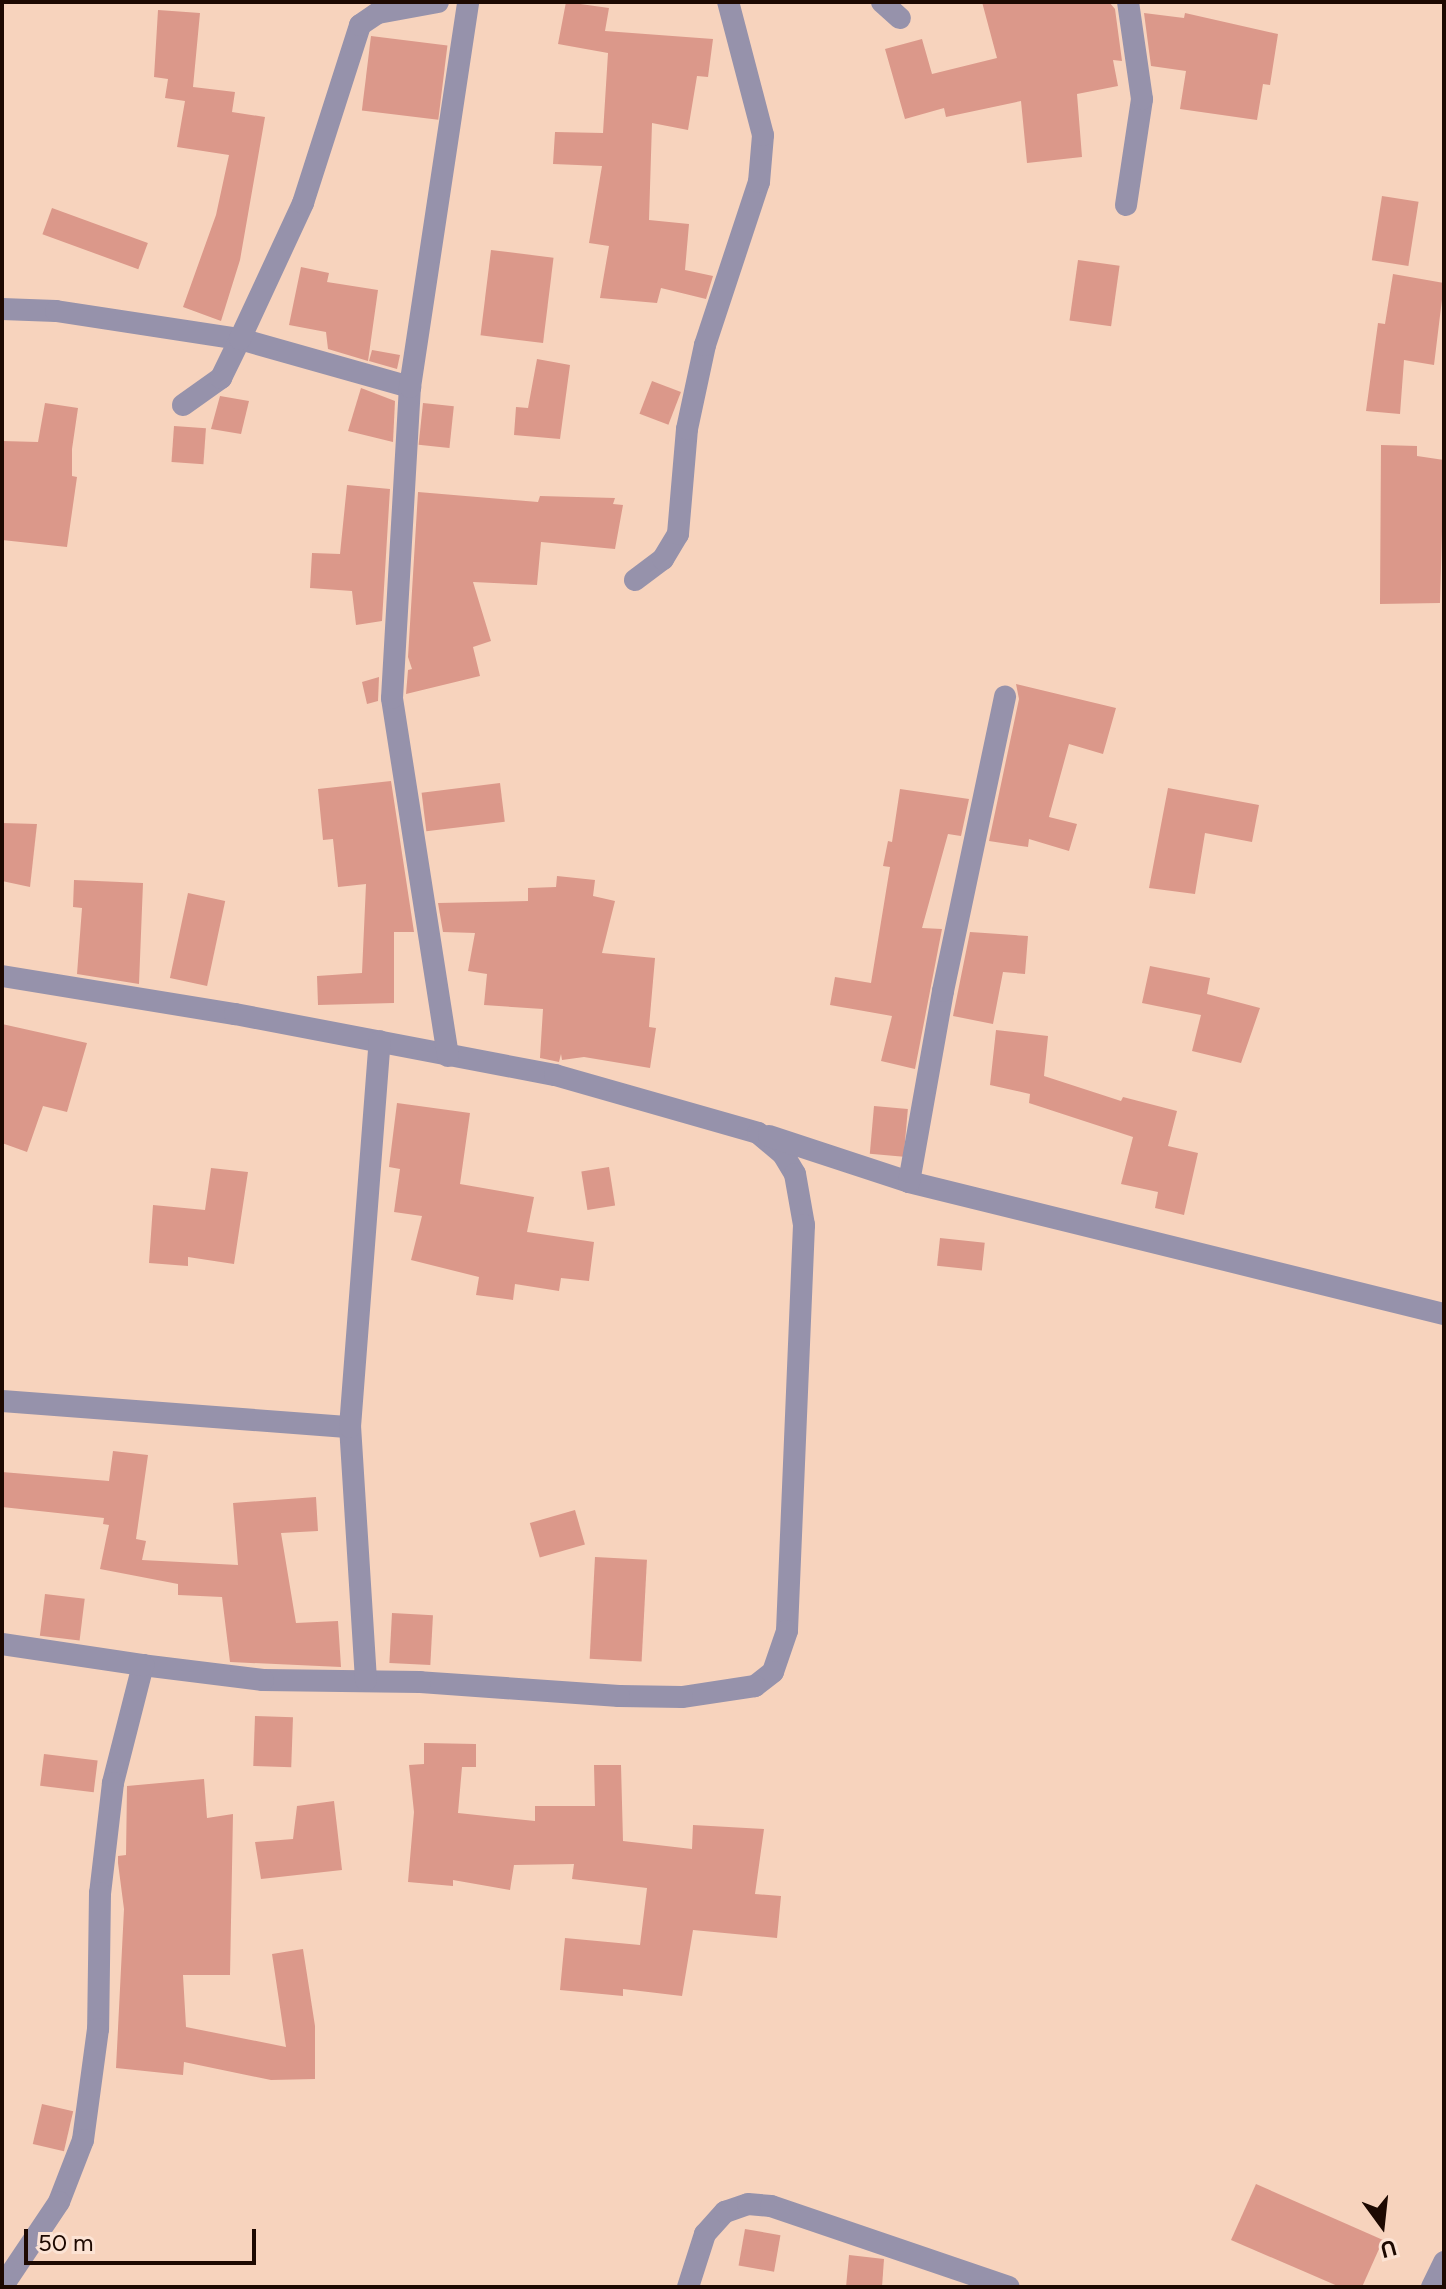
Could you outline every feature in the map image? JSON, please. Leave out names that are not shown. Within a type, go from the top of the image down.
[{"type":"street","points":[[183,405],[221,378],[240,339],[303,203],[360,25],[378,13],[438,2]]},
{"type":"street","points":[[448,1056],[393,718],[410,387],[468,2]]},
{"type":"street","points":[[635,580],[663,559],[678,534],[687,429],[705,345],[759,182],[763,135],[728,2]]},
{"type":"street","points":[[882,2],[900,18]]},
{"type":"street","points":[[1126,205],[1142,99],[1128,2]]},
{"type":"street","points":[[2,309],[56,311],[240,339],[410,387]]},
{"type":"street","points":[[909,1182],[943,991],[1005,696]]},
{"type":"street","points":[[2,976],[380,1041],[555,1075],[758,1133],[909,1182],[1444,1314]]},
{"type":"street","points":[[366,1680],[350,1427],[380,1041]]},
{"type":"street","points":[[2,1644],[263,1680],[366,1680],[682,1697],[739,1690],[773,1672],[787,1631],[804,1225],[795,1174],[783,1154],[758,1133]]},
{"type":"street","points":[[2,1401],[350,1427]]},
{"type":"street","points":[[2,2287],[59,2202],[83,2140],[98,2029],[100,1893],[113,1783],[143,1665]]},
{"type":"street","points":[[688,2287],[705,2234],[725,2212],[759,2204],[1009,2287]]},
{"type":"street","points":[[1432,2287],[1444,2262]]},
{"type":"building","points":[[566,2],[609,8],[605,31],[713,39],[708,77],[697,76],[688,130],[652,123],[649,220],[689,224],[685,270],[713,276],[706,299],[661,288],[657,303],[600,298],[609,246],[589,243],[602,166],[553,164],[555,132],[603,133],[608,53],[558,44]]},
{"type":"building","points":[[982,2],[1109,2],[1115,9],[1122,61],[1113,60],[1118,86],[1077,94],[1082,157],[1027,163],[1021,101],[946,117],[944,108],[905,119],[885,49],[922,39],[932,74],[997,58]]},
{"type":"building","points":[[158,10],[200,13],[193,87],[235,92],[232,112],[265,117],[240,260],[221,321],[183,307],[216,215],[229,155],[177,147],[185,101],[165,98],[168,79],[154,77]]},
{"type":"building","points":[[1144,13],[1184,18],[1185,13],[1278,34],[1270,85],[1263,84],[1257,120],[1180,109],[1186,71],[1151,66]]},
{"type":"building","points":[[371,36],[447,45],[438,120],[362,110]]},
{"type":"building","points":[[1382,196],[1419,202],[1408,266],[1372,260]]},
{"type":"building","points":[[52,208],[148,243],[138,269],[42,234]]},
{"type":"building","points":[[491,250],[554,258],[543,343],[481,335]]},
{"type":"building","points":[[1078,260],[1120,266],[1111,326],[1070,320]]},
{"type":"building","points":[[301,267],[329,273],[327,282],[378,290],[368,361],[328,349],[326,332],[289,325]]},
{"type":"building","points":[[1393,274],[1444,283],[1434,365],[1404,360],[1400,414],[1366,411],[1378,323],[1385,324]]},
{"type":"building","points":[[372,350],[400,355],[397,369],[369,361]]},
{"type":"building","points":[[537,359],[570,365],[560,439],[514,435],[516,407],[528,408]]},
{"type":"building","points":[[652,381],[681,392],[668,425],[639,414]]},
{"type":"building","points":[[361,388],[395,401],[393,442],[348,431]]},
{"type":"building","points":[[220,396],[249,401],[241,434],[211,429]]},
{"type":"building","points":[[45,403],[78,408],[72,449],[72,476],[77,477],[67,547],[2,540],[2,441],[38,442]]},
{"type":"building","points":[[423,403],[454,406],[449,448],[419,445]]},
{"type":"building","points":[[174,426],[206,428],[203,464],[171,462]]},
{"type":"building","points":[[1381,445],[1417,446],[1417,456],[1444,460],[1440,603],[1380,604]]},
{"type":"building","points":[[347,485],[390,489],[382,621],[356,625],[352,591],[310,588],[312,553],[340,554]]},
{"type":"building","points":[[418,492],[538,502],[540,496],[615,498],[613,504],[623,505],[615,549],[541,542],[537,585],[473,582],[491,641],[473,647],[480,676],[406,694],[408,670],[412,669],[408,657]]},
{"type":"building","points":[[379,677],[378,701],[367,704],[362,682]]},
{"type":"building","points":[[1016,684],[1116,708],[1103,754],[1069,744],[1049,817],[1077,824],[1069,851],[1029,839],[1028,847],[989,841],[1019,699]]},
{"type":"building","points":[[391,781],[414,932],[394,932],[394,1003],[318,1005],[317,976],[362,973],[366,884],[338,887],[333,839],[323,840],[318,789]]},
{"type":"building","points":[[500,783],[505,822],[426,831],[422,793]]},
{"type":"building","points":[[1168,788],[1259,805],[1252,842],[1205,833],[1195,894],[1149,888]]},
{"type":"building","points":[[900,789],[969,799],[961,836],[948,834],[922,928],[942,929],[915,1069],[881,1061],[892,1016],[830,1005],[835,977],[871,983],[890,867],[883,866],[888,841],[892,842]]},
{"type":"building","points":[[2,823],[37,824],[30,887],[2,881]]},
{"type":"building","points":[[557,876],[595,880],[593,896],[615,901],[602,953],[655,958],[649,1027],[656,1028],[650,1068],[584,1057],[562,1060],[561,1054],[559,1062],[540,1058],[543,1009],[484,1005],[487,974],[468,971],[475,933],[443,932],[438,903],[528,901],[528,888],[556,887]]},
{"type":"building","points":[[74,880],[143,883],[139,984],[77,974],[82,908],[73,907]]},
{"type":"building","points":[[188,893],[225,901],[207,986],[170,978]]},
{"type":"building","points":[[970,932],[1028,936],[1025,974],[1003,972],[993,1024],[953,1016]]},
{"type":"building","points":[[1150,966],[1210,978],[1207,994],[1260,1008],[1241,1063],[1192,1051],[1201,1015],[1142,1003]]},
{"type":"building","points":[[2,1024],[87,1043],[67,1112],[43,1106],[27,1152],[2,1143]]},
{"type":"building","points":[[996,1030],[1048,1036],[1044,1076],[1121,1101],[1123,1097],[1177,1111],[1168,1146],[1198,1153],[1184,1215],[1155,1208],[1158,1192],[1121,1184],[1133,1137],[1029,1103],[1030,1094],[990,1085]]},
{"type":"building","points":[[397,1103],[470,1113],[460,1184],[534,1197],[527,1232],[594,1242],[589,1281],[561,1278],[559,1291],[515,1284],[513,1300],[476,1295],[479,1277],[411,1260],[422,1216],[394,1212],[400,1169],[389,1167]]},
{"type":"building","points":[[874,1106],[908,1109],[904,1157],[870,1154]]},
{"type":"building","points":[[609,1167],[615,1206],[587,1210],[581,1171]]},
{"type":"building","points":[[211,1168],[248,1172],[234,1264],[188,1257],[188,1266],[149,1263],[153,1205],[205,1210]]},
{"type":"building","points":[[940,1238],[985,1243],[982,1271],[937,1266]]},
{"type":"building","points":[[113,1451],[148,1455],[136,1539],[146,1541],[142,1560],[238,1565],[233,1503],[316,1497],[318,1531],[281,1533],[296,1623],[338,1621],[341,1667],[230,1662],[222,1597],[178,1595],[178,1584],[100,1569],[109,1525],[103,1524],[104,1518],[2,1507],[2,1472],[109,1481]]},
{"type":"building","points":[[575,1510],[585,1545],[540,1558],[530,1523]]},
{"type":"building","points":[[595,1557],[647,1560],[642,1662],[590,1659]]},
{"type":"building","points":[[45,1594],[85,1599],[80,1641],[40,1636]]},
{"type":"building","points":[[392,1613],[433,1615],[430,1665],[389,1663]]},
{"type":"building","points":[[255,1716],[293,1717],[291,1767],[253,1766]]},
{"type":"building","points":[[424,1743],[476,1744],[476,1767],[462,1767],[458,1813],[535,1821],[535,1806],[595,1806],[594,1765],[621,1765],[623,1841],[692,1849],[693,1825],[764,1829],[755,1894],[781,1896],[777,1938],[693,1930],[682,1996],[623,1989],[623,1996],[560,1990],[565,1938],[640,1945],[647,1888],[572,1879],[574,1864],[514,1865],[510,1890],[453,1880],[453,1886],[408,1882],[414,1812],[409,1765],[424,1764]]},
{"type":"building","points":[[44,1754],[98,1761],[94,1792],[40,1786]]},
{"type":"building","points":[[204,1779],[207,1818],[233,1814],[230,1975],[183,1975],[186,2027],[286,2047],[272,1954],[303,1949],[315,2026],[315,2079],[271,2080],[184,2062],[183,2075],[116,2068],[124,1909],[118,1856],[126,1855],[127,1786]]},
{"type":"building","points":[[334,1801],[342,1870],[261,1879],[255,1842],[293,1839],[297,1806]]},
{"type":"building","points":[[42,2104],[73,2111],[64,2151],[33,2144]]},
{"type":"building","points":[[1256,2184],[1383,2240],[1362,2287],[1340,2287],[1231,2240]]},
{"type":"building","points":[[745,2229],[780,2235],[774,2272],[739,2265]]},
{"type":"building","points":[[849,2255],[884,2259],[882,2287],[846,2287]]}]
